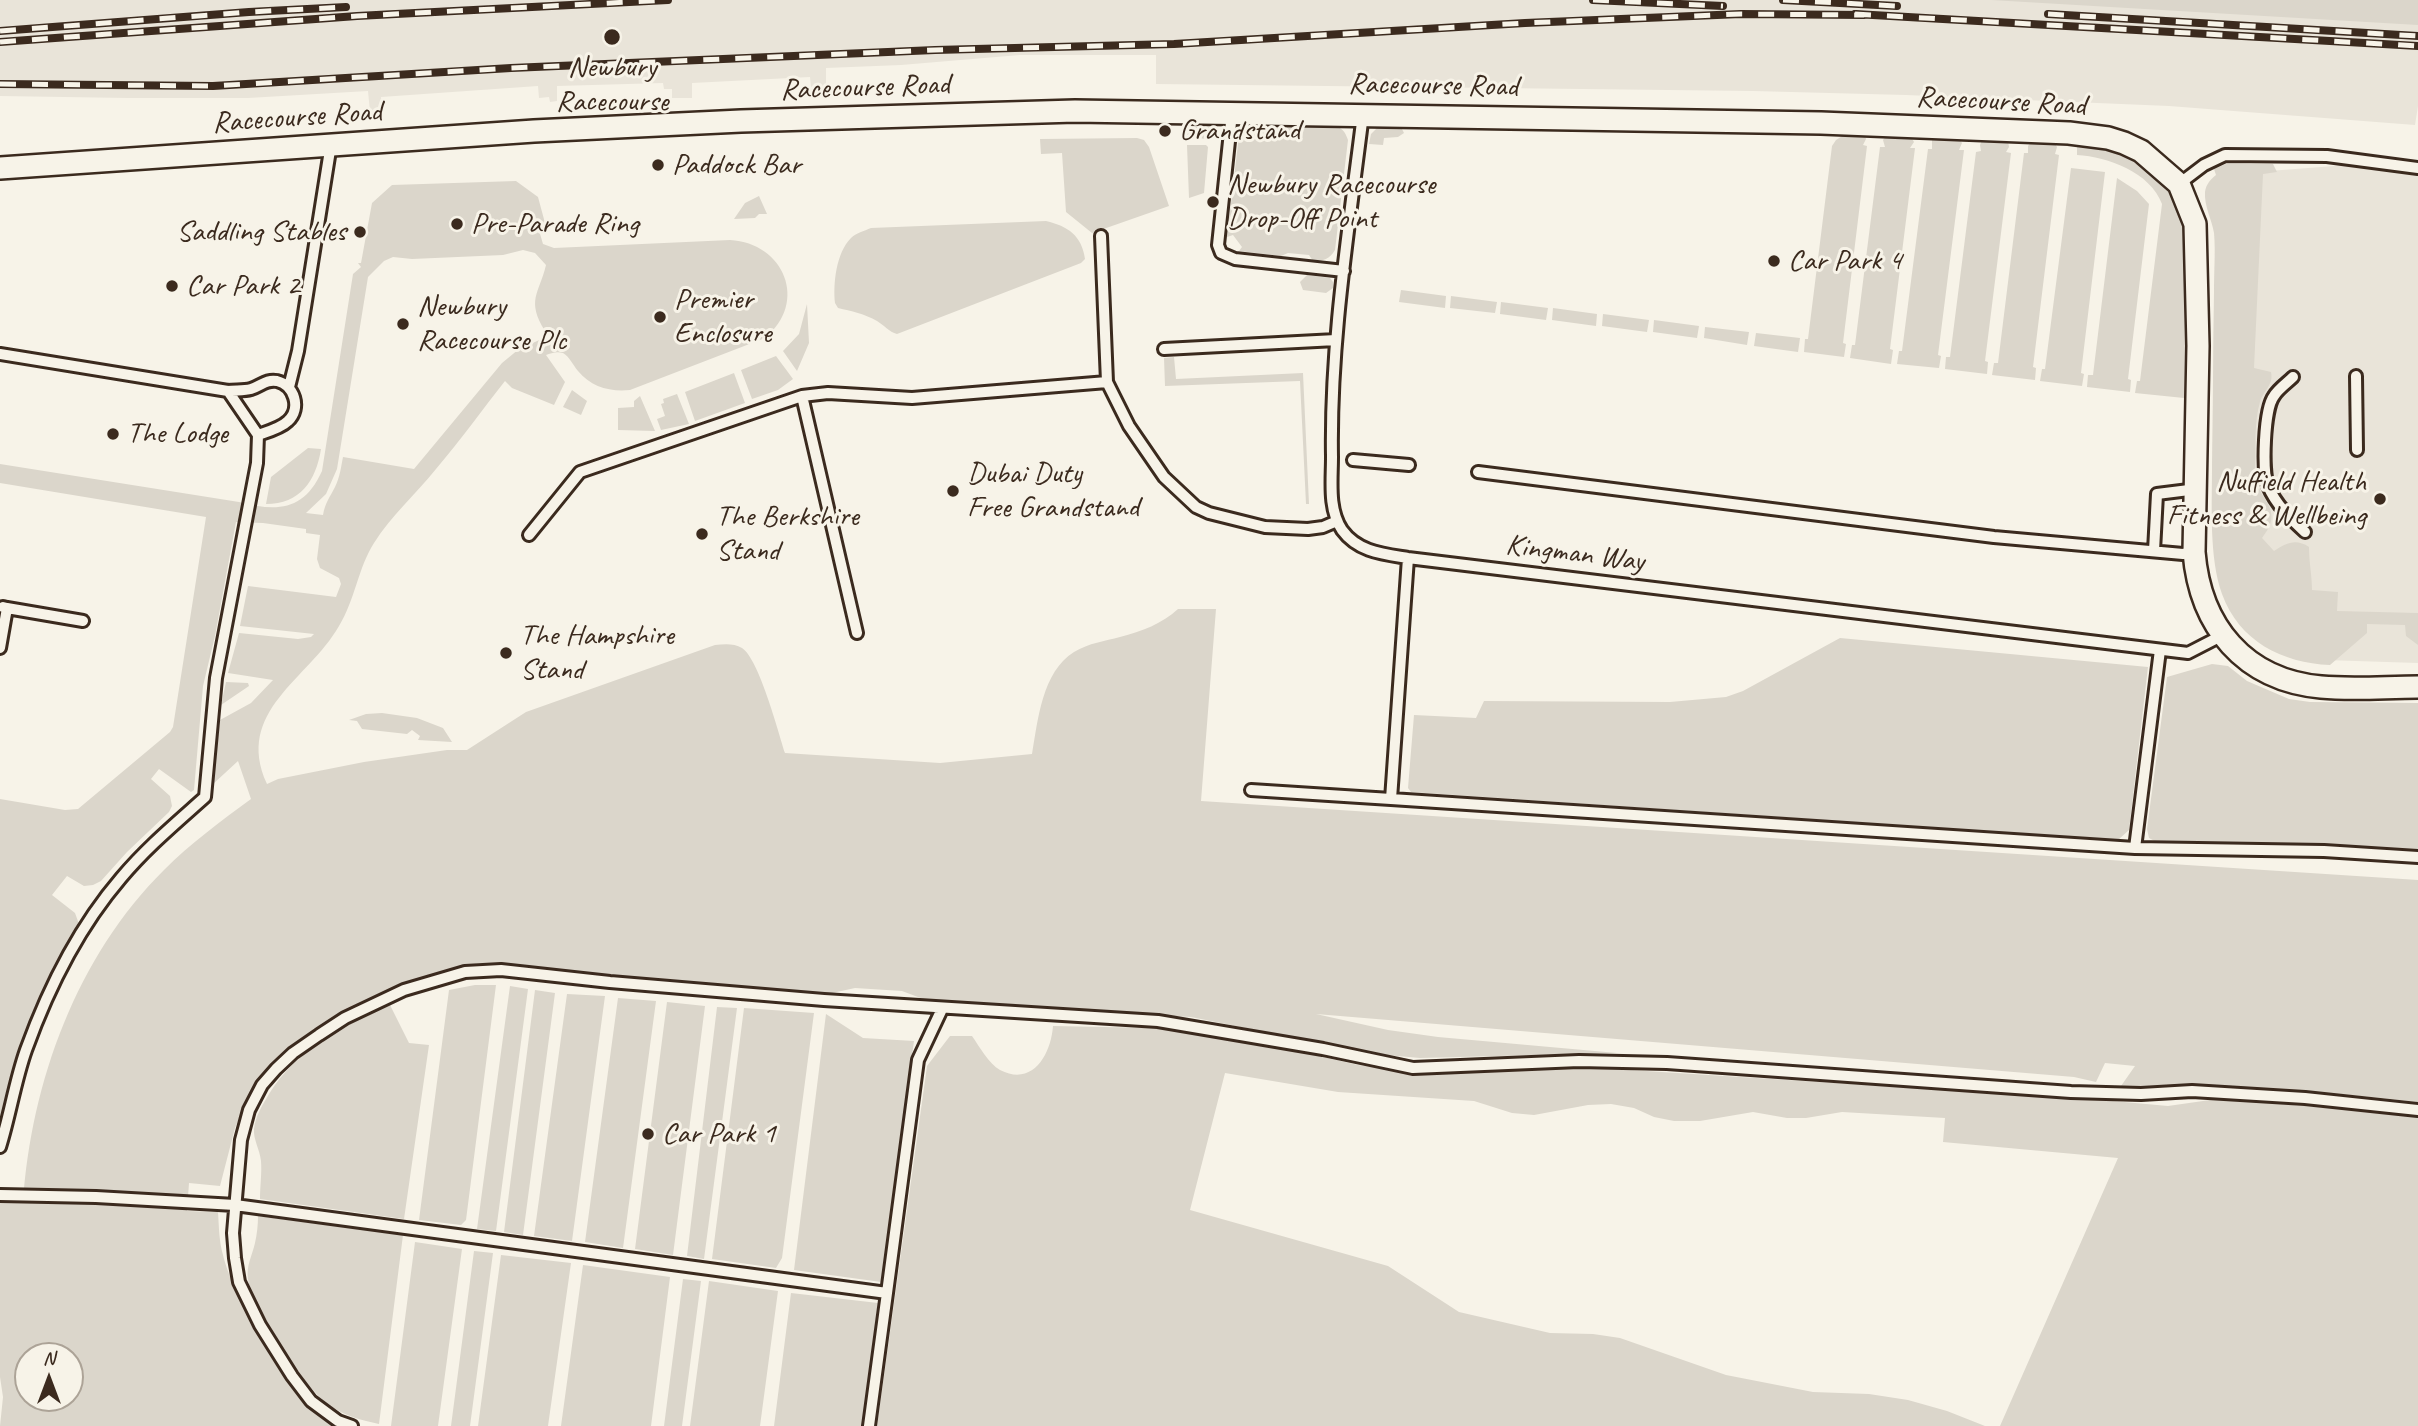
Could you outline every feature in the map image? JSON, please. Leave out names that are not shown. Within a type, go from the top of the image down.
[{"type":"street","name":"Racecourse Road","points":[[0,168],[331,144],[741,121],[1062,111],[1821,123],[2069,132],[2124,143],[2158,164],[2179,184],[2195,224],[2197,489],[2194,552],[2199,584],[2208,611],[2221,636],[2248,660],[2272,675],[2294,682],[2321,687],[2418,687]]},
{"type":"lane","points":[[1232,113],[1218,245],[1220,253],[1235,259],[1344,271]]},
{"type":"lane","points":[[1101,236],[1107,382],[1129,426],[1164,477],[1196,506],[1209,513],[1265,527],[1323,527],[1337,521],[1332,500],[1336,464],[1332,377],[1363,114]]},
{"type":"lane","points":[[258,435],[288,421],[296,405],[289,387],[298,351],[331,144]]},
{"type":"lane","points":[[2179,184],[2225,155],[2327,156],[2418,168]]},
{"type":"lane","points":[[1164,349],[1336,340]]},
{"type":"lane","points":[[0,354],[228,391],[250,390],[271,381],[281,382],[289,387]]},
{"type":"lane","points":[[2356,376],[2357,450]]},
{"type":"lane","points":[[2293,377],[2273,396],[2266,421],[2265,470],[2267,485],[2284,512],[2305,532]]},
{"type":"lane","points":[[529,534],[580,472],[802,396],[828,393],[912,398],[1107,382]]},
{"type":"lane","points":[[0,1147],[30,1040],[65,965],[95,912],[147,849],[205,797],[216,678],[257,463],[258,435],[228,391]]},
{"type":"lane","points":[[802,396],[857,633]]},
{"type":"lane","points":[[1353,460],[1409,465]]},
{"type":"lane","points":[[1478,472],[1994,537],[2183,554],[2194,552]]},
{"type":"lane","points":[[2154,551],[2157,495],[2197,489]]},
{"type":"lane","name":"Kingman Way","points":[[1337,521],[1350,538],[1372,553],[1408,558],[2188,653],[2221,636]]},
{"type":"lane","points":[[1391,799],[1408,558]]},
{"type":"lane","points":[[0,648],[4,607],[83,621]]},
{"type":"lane","points":[[2135,848],[2160,650]]},
{"type":"lane","points":[[1251,790],[2135,848],[2324,851],[2418,857]]},
{"type":"lane","points":[[352,1426],[338,1421],[311,1401],[278,1357],[239,1282],[234,1258],[235,1205],[248,1110],[262,1085],[276,1069],[293,1053],[345,1018],[404,990],[465,972],[501,970],[635,985],[942,1009],[1158,1021],[1323,1049],[1413,1068],[1579,1061],[1667,1063],[2071,1092],[2141,1094],[2193,1091],[2305,1098],[2418,1110]]},
{"type":"lane","points":[[869,1426],[918,1060],[942,1009]]},
{"type":"lane","points":[[0,1195],[235,1205],[887,1293]]},
{"type":"shaded area","points":[[0,0],[2418,0],[2418,106],[2415,125],[2169,106],[1906,95],[1156,84],[1156,55],[1020,55],[826,68],[826,87],[811,87],[810,77],[692,83],[692,98],[672,98],[672,89],[664,89],[663,83],[557,86],[557,101],[550,102],[549,97],[539,98],[538,86],[381,97],[382,111],[370,112],[368,91],[248,98],[0,96]]},
{"type":"shaded area","points":[[1991,0],[2418,0],[2418,25]]},
{"type":"shaded area","points":[[1185,123],[1214,124],[1224,135],[1216,139],[1186,138]]},
{"type":"shaded area","points":[[1244,124],[1333,125],[1344,132],[1348,140],[1335,250],[1328,257],[1313,261],[1309,255],[1288,253],[1281,256],[1239,251],[1242,247],[1233,235],[1227,237],[1240,127]]},
{"type":"shaded area","points":[[1380,125],[1400,125],[1404,133],[1398,137],[1384,138],[1383,145],[1369,144],[1371,134]]},
{"type":"shaded area","points":[[1847,133],[1865,136],[1863,145],[1867,146],[1843,343],[1846,344],[1844,357],[1804,352],[1805,339],[1808,339],[1832,146]]},
{"type":"shaded area","points":[[1886,136],[1911,137],[1914,142],[1910,148],[1915,148],[1890,349],[1893,350],[1891,364],[1850,358],[1852,345],[1855,345],[1880,147],[1885,147],[1883,140]]},
{"type":"shaded area","points":[[1934,137],[1958,137],[1962,143],[1959,150],[1964,150],[1938,355],[1941,356],[1939,368],[1897,364],[1899,351],[1902,351],[1928,149],[1932,149]]},
{"type":"shaded area","points":[[1040,139],[1144,140],[1149,147],[1169,206],[1092,233],[1066,212],[1062,153],[1041,154]]},
{"type":"shaded area","points":[[1982,140],[2008,141],[2006,152],[2011,153],[1985,361],[1988,362],[1987,374],[1945,369],[1946,357],[1950,357],[1976,152],[1981,151]]},
{"type":"shaded area","points":[[2031,142],[2054,142],[2057,147],[2055,154],[2059,155],[2033,367],[2036,368],[2035,380],[1992,375],[1994,363],[1998,363],[2024,153],[2028,153]]},
{"type":"shaded area","points":[[2084,144],[2116,149],[2143,163],[2169,189],[2184,217],[2189,245],[2187,395],[2184,398],[2135,393],[2137,381],[2140,381],[2162,204],[2148,183],[2127,168],[2102,159],[2077,155],[2077,146]]},
{"type":"shaded area","points":[[1187,145],[1208,147],[1204,193],[1189,198]]},
{"type":"shaded area","points":[[2226,164],[2273,164],[2277,172],[2263,174],[2254,368],[2271,372],[2272,377],[2260,402],[2256,426],[2256,480],[2271,510],[2272,518],[2262,538],[2274,551],[2291,543],[2309,547],[2312,590],[2338,592],[2337,611],[2418,613],[2418,645],[2406,636],[2405,625],[2367,624],[2367,633],[2330,665],[2295,660],[2251,637],[2239,625],[2222,594],[2215,564],[2212,515],[2215,240],[2205,192],[2216,175],[2214,169]]},
{"type":"shaded area","points":[[2347,165],[2418,176],[2418,663],[2293,659],[2212,496],[2215,213],[2230,174]]},
{"type":"shaded area","points":[[2071,168],[2105,172],[2081,373],[2084,374],[2082,386],[2040,381],[2042,369],[2045,369]]},
{"type":"shaded area","points":[[2117,178],[2137,191],[2149,204],[2128,379],[2131,380],[2130,392],[2087,387],[2088,375],[2093,375]]},
{"type":"shaded area","points":[[516,181],[538,197],[545,223],[544,226],[538,227],[543,244],[554,248],[730,240],[749,244],[776,263],[788,292],[786,308],[778,324],[765,338],[630,390],[608,389],[595,385],[578,371],[565,354],[559,352],[546,355],[565,382],[554,405],[512,388],[505,381],[445,458],[381,533],[369,553],[339,626],[267,716],[260,736],[259,758],[267,784],[278,779],[364,762],[447,750],[467,750],[526,712],[715,645],[725,644],[742,648],[755,666],[785,753],[940,763],[1032,754],[1039,712],[1048,684],[1063,661],[1074,652],[1091,644],[1144,629],[1178,609],[1216,609],[1201,801],[2418,880],[2418,1102],[2270,1089],[2121,1086],[2135,1066],[2105,1063],[2096,1082],[2074,1077],[1316,1014],[1388,1030],[1438,1037],[1617,1053],[1420,1058],[1375,1054],[1191,1017],[934,1003],[902,991],[855,988],[823,995],[660,982],[481,963],[453,968],[398,985],[315,1030],[282,1054],[263,1074],[248,1097],[235,1128],[220,1186],[189,1183],[187,1211],[218,1212],[221,1244],[228,1272],[246,1313],[271,1357],[308,1407],[319,1416],[341,1426],[0,1426],[3,1397],[0,1377],[0,1202],[23,1203],[36,1112],[64,1023],[83,981],[106,941],[133,904],[185,851],[251,799],[238,761],[212,785],[220,720],[251,703],[273,680],[228,673],[239,633],[298,639],[314,634],[240,626],[248,586],[336,597],[341,584],[339,578],[320,568],[317,559],[320,535],[306,533],[306,529],[236,522],[203,686],[194,790],[191,792],[159,769],[151,779],[170,796],[172,806],[169,812],[101,881],[84,886],[67,876],[52,895],[75,913],[79,924],[23,1040],[0,1128],[0,799],[65,810],[78,809],[170,732],[173,727],[206,517],[0,483],[0,464],[265,507],[288,505],[298,501],[315,484],[322,471],[353,274],[361,267],[358,263],[361,263],[372,203],[392,185]],"holes":[[[523,250],[535,253],[546,265],[535,304],[545,331],[544,338],[519,349],[502,363],[414,469],[343,457],[338,480],[323,515],[306,513],[326,494],[337,469],[368,277],[384,261],[393,257],[412,259],[503,255]]]},
{"type":"shaded area","points":[[759,196],[767,214],[759,214],[755,218],[734,219],[745,203]]},
{"type":"shaded area","points":[[1046,221],[1073,233],[1083,251],[1085,259],[1081,263],[897,334],[868,316],[838,308],[835,303],[835,278],[839,260],[846,244],[858,233],[871,228]]},
{"type":"shaded area","points":[[1307,275],[1330,278],[1333,288],[1326,293],[1303,290],[1300,282]]},
{"type":"shaded area","points":[[1401,290],[1446,296],[1445,308],[1399,302]]},
{"type":"shaded area","points":[[1451,296],[1497,302],[1495,313],[1450,308]]},
{"type":"shaded area","points":[[1501,302],[1548,308],[1546,320],[1500,314]]},
{"type":"shaded area","points":[[807,304],[809,343],[797,371],[783,351],[799,334]]},
{"type":"shaded area","points":[[1553,308],[1597,314],[1596,326],[1552,320]]},
{"type":"shaded area","points":[[1603,314],[1649,320],[1647,332],[1602,326]]},
{"type":"shaded area","points":[[1654,320],[1699,326],[1697,338],[1653,332]]},
{"type":"shaded area","points":[[1705,327],[1749,332],[1747,345],[1704,338]]},
{"type":"shaded area","points":[[1756,333],[1800,338],[1798,352],[1754,346]]},
{"type":"shaded area","points":[[776,356],[793,379],[778,390],[752,399],[741,370]]},
{"type":"shaded area","points":[[1174,357],[1176,379],[1303,373],[1309,504],[1306,504],[1300,381],[1165,386],[1164,358]]},
{"type":"shaded area","points":[[734,373],[745,403],[695,421],[685,392]]},
{"type":"shaded area","points":[[572,390],[587,401],[581,415],[563,407]]},
{"type":"shaded area","points":[[677,394],[689,424],[661,430],[657,419],[665,416],[661,404],[664,403],[663,399]]},
{"type":"shaded area","points":[[640,396],[655,431],[618,430],[618,408],[634,407],[634,401]]},
{"type":"shaded area","points":[[308,448],[321,449],[315,471],[304,488],[288,500],[266,504],[271,477]]},
{"type":"shaded area","points":[[1840,638],[2148,667],[2129,830],[2118,840],[1411,792],[1408,788],[1414,715],[1476,718],[1484,701],[1670,702],[1726,697],[1743,691]]},
{"type":"shaded area","points":[[2212,664],[2228,666],[2247,681],[2289,699],[2310,702],[2418,703],[2418,853],[2329,845],[2162,845],[2149,838],[2147,829],[2167,677]]},
{"type":"shaded area","points":[[226,682],[248,683],[249,686],[221,705]]},
{"type":"shaded area","points":[[382,713],[417,718],[443,728],[452,742],[418,740],[420,736],[412,730],[407,734],[362,729],[357,721],[349,720],[366,714]]},
{"type":"shaded area","points":[[475,985],[496,985],[466,1220],[461,1225],[419,1220],[449,990]]},
{"type":"shaded area","points":[[510,986],[528,989],[496,1231],[477,1229]]},
{"type":"shaded area","points":[[535,990],[555,993],[523,1235],[504,1232]]},
{"type":"shaded area","points":[[567,994],[605,996],[572,1241],[534,1236]]},
{"type":"shaded area","points":[[618,998],[656,1001],[623,1248],[585,1242]]},
{"type":"shaded area","points":[[667,1002],[705,1006],[673,1255],[635,1249]]},
{"type":"shaded area","points":[[390,1005],[409,1043],[429,1045],[404,1219],[260,1199],[261,1161],[254,1129],[269,1094],[293,1064],[322,1040]]},
{"type":"shaded area","points":[[717,1007],[737,1008],[704,1259],[687,1256]]},
{"type":"shaded area","points":[[744,1008],[814,1013],[782,1258],[776,1268],[712,1259]]},
{"type":"shaded area","points":[[826,1014],[863,1038],[914,1041],[881,1282],[794,1270]]},
{"type":"shaded area","points":[[1053,1026],[1155,1028],[1249,1040],[1358,1065],[1397,1070],[1583,1067],[2168,1106],[2217,1099],[2418,1115],[2418,1426],[2000,1426],[2118,1158],[1943,1142],[1945,1118],[1842,1112],[1787,1118],[1753,1112],[1700,1121],[1674,1121],[1654,1117],[1634,1108],[1611,1104],[1588,1105],[1534,1115],[1512,1113],[1474,1101],[1338,1092],[1225,1073],[1190,1210],[1388,1266],[1459,1312],[1550,1333],[1620,1338],[1726,1375],[1813,1392],[1869,1394],[1908,1400],[1985,1426],[877,1426],[927,1066],[950,1036],[972,1036],[996,1067],[1012,1074],[1022,1074],[1031,1071],[1044,1057],[1052,1037]]},
{"type":"shaded area","points":[[258,1216],[403,1235],[379,1424],[341,1412],[329,1405],[307,1382],[269,1327],[251,1292],[248,1279]]},
{"type":"shaded area","points":[[415,1242],[462,1249],[438,1426],[391,1426]]},
{"type":"shaded area","points":[[474,1251],[493,1253],[470,1426],[451,1426]]},
{"type":"shaded area","points":[[501,1255],[571,1263],[548,1426],[478,1426]]},
{"type":"shaded area","points":[[583,1265],[670,1277],[651,1426],[561,1426]]},
{"type":"shaded area","points":[[683,1279],[701,1281],[682,1426],[664,1426]]},
{"type":"shaded area","points":[[709,1281],[778,1291],[760,1426],[690,1426]]},
{"type":"shaded area","points":[[791,1293],[878,1303],[862,1426],[774,1426]]},
{"type":"railway","points":[[0,42],[357,16],[668,0]]},
{"type":"railway","points":[[1593,0],[1723,6]]},
{"type":"railway","points":[[1783,0],[1897,6]]},
{"type":"railway","points":[[0,31],[346,7]]},
{"type":"railway","points":[[0,84],[213,86],[511,68],[935,50],[1174,44],[1525,23],[1741,14],[1864,15]]},
{"type":"railway","points":[[1855,14],[2418,46]]},
{"type":"railway","points":[[2048,14],[2418,36]]},
{"type":"place","name":"Newbury Racecourse","points":[[612,37]]},
{"type":"place","name":"Grandstand","points":[[1165,131]]},
{"type":"place","name":"Paddock Bar","points":[[658,165]]},
{"type":"place","name":"Newbury Racecourse Drop-Off Point","points":[[1213,202]]},
{"type":"place","name":"Pre-Parade Ring","points":[[457,224]]},
{"type":"place","name":"Saddling Stables","points":[[360,232]]},
{"type":"place","name":"Car Park 4","points":[[1774,261]]},
{"type":"place","name":"Car Park 2","points":[[172,286]]},
{"type":"place","name":"Premier Enclosure","points":[[660,317]]},
{"type":"place","name":"Newbury Racecourse Plc","points":[[403,324]]},
{"type":"place","name":"The Lodge","points":[[113,434]]},
{"type":"place","name":"Dubai Duty Free Grandstand","points":[[953,491]]},
{"type":"place","name":"Nuffield Health Fitness & Wellbeing","points":[[2380,499]]},
{"type":"place","name":"The Berkshire Stand","points":[[702,534]]},
{"type":"place","name":"The Hampshire Stand","points":[[506,653]]},
{"type":"place","name":"Car Park 1","points":[[648,1134]]}]
